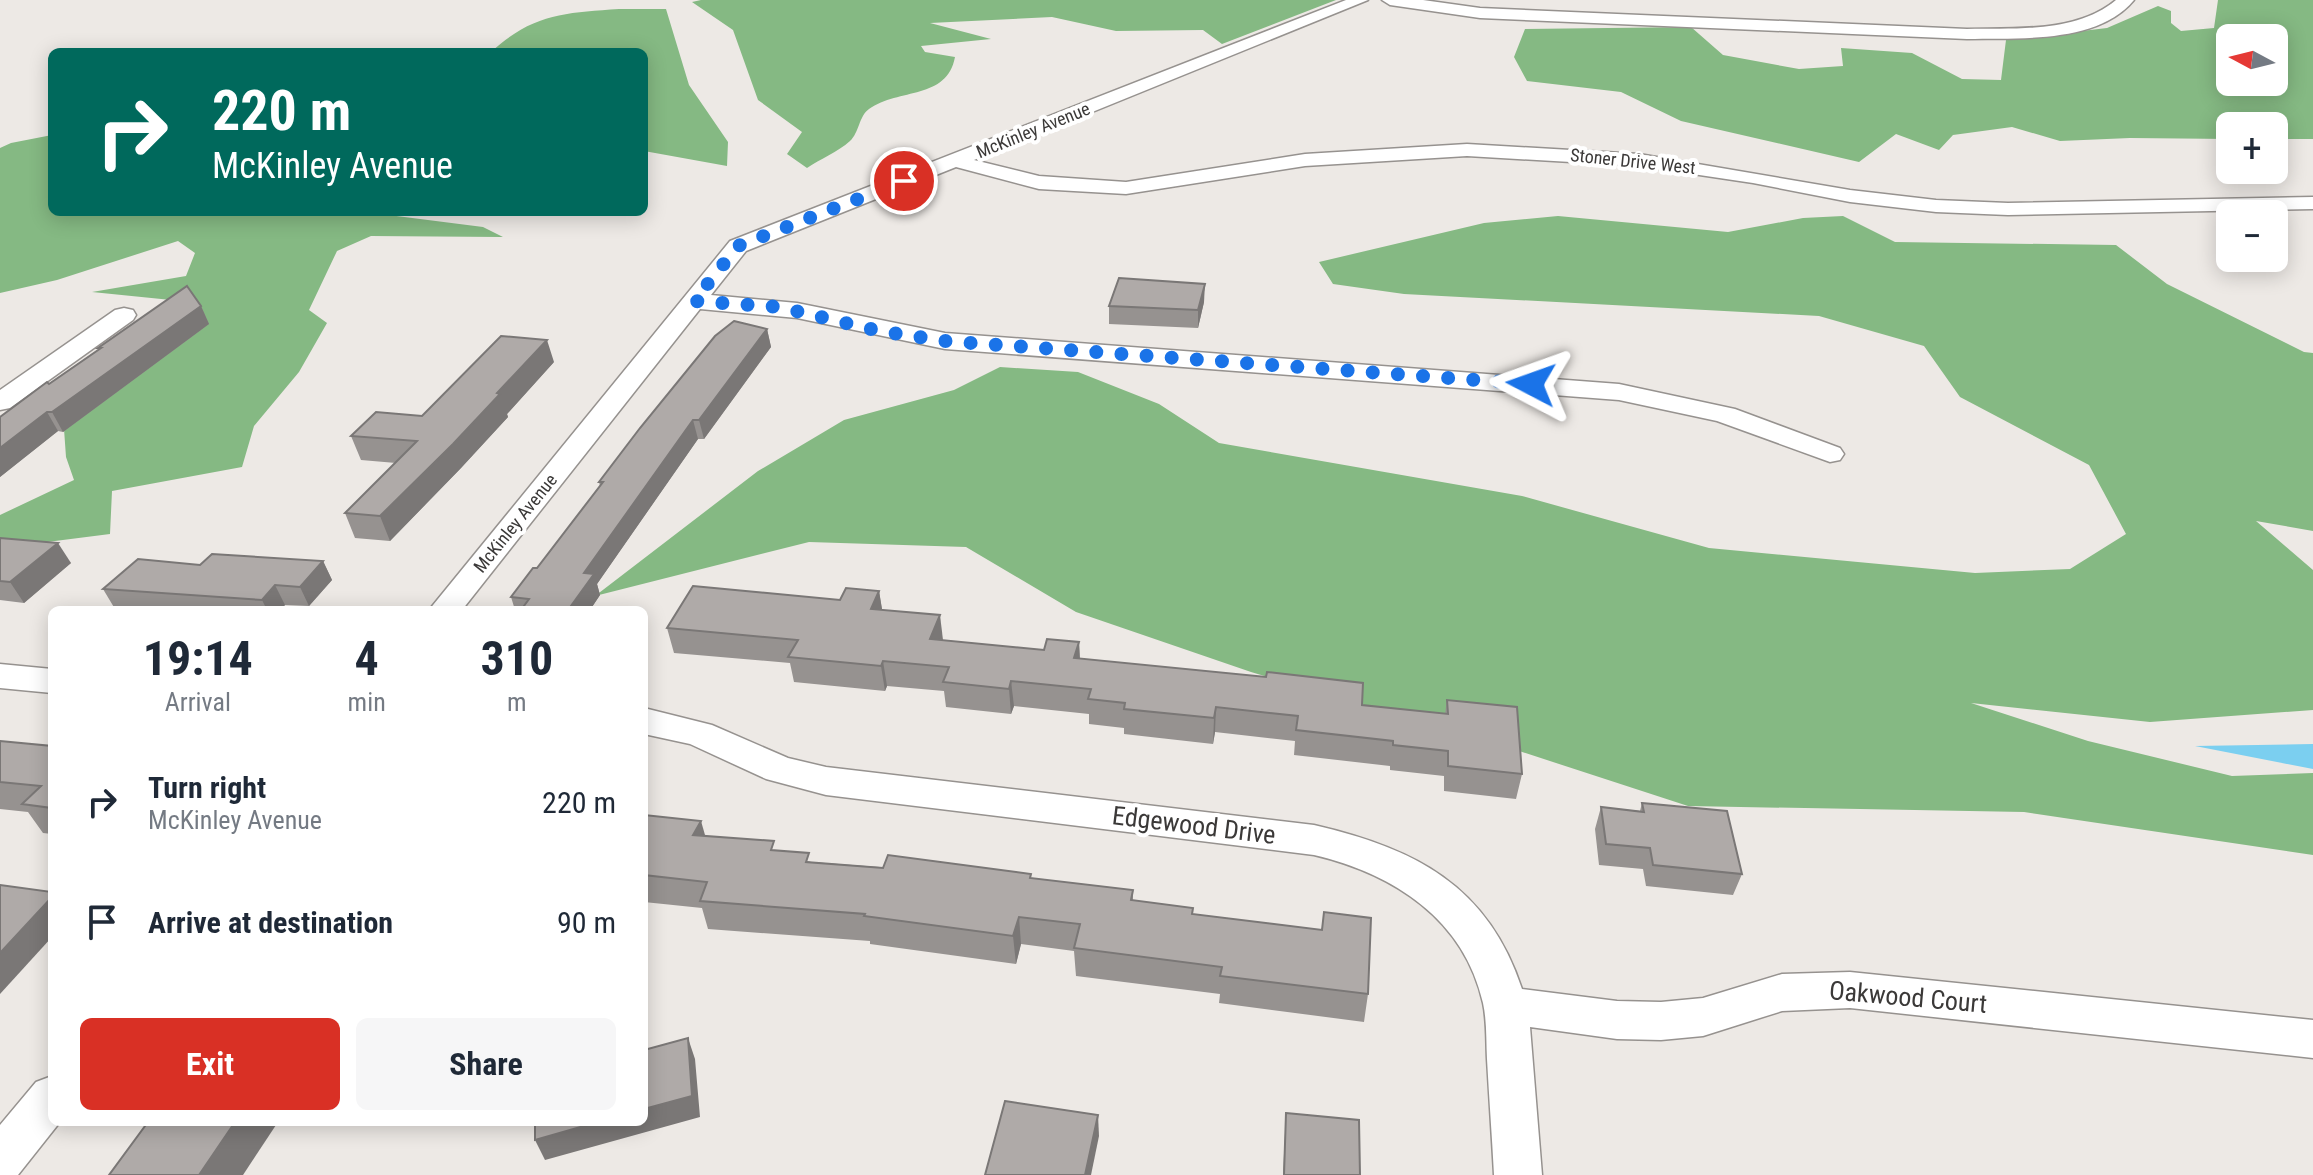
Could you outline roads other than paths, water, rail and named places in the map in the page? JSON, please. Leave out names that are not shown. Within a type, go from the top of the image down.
[{"type":"street","name":"McKinley Avenue","points":[[448,606],[738,246],[1360,0]]},
{"type":"street","points":[[1390,0],[1480,13],[1967,34],[2033,31],[2072,25],[2102,17],[2126,0]]},
{"type":"street","name":"Stoner Drive West","points":[[955,160],[1024,182],[1092,188],[1157,185],[1255,167],[1358,154],[1526,151],[1697,167],[1850,196],[1936,206],[2008,209],[2216,205]]},
{"type":"street","name":"Stoner Drive West","points":[[2288,204],[2313,203]]},
{"type":"street","points":[[2288,210],[2313,226]]},
{"type":"street","points":[[694,301],[779,307],[879,331],[945,341],[1619,392],[1725,415],[1830,454]]},
{"type":"street","points":[[0,402],[124,315]]},
{"type":"street","points":[[0,676],[48,681]]},
{"type":"street","name":"Edgewood Drive","points":[[648,722],[699,734],[779,769],[826,781],[1314,840],[1350,847],[1389,861],[1413,875],[1459,911],[1484,945],[1501,982],[1506,1006],[1518,1175]]},
{"type":"street","name":"Oakwood Court","points":[[1506,1006],[1633,1020],[1684,1020],[1726,1011],[1759,998],[1804,989],[1850,990],[2313,1039]]},
{"type":"street","points":[[0,1161],[48,1102]]},
{"type":"water","points":[[2313,744],[2313,769],[2195,746]]}]
